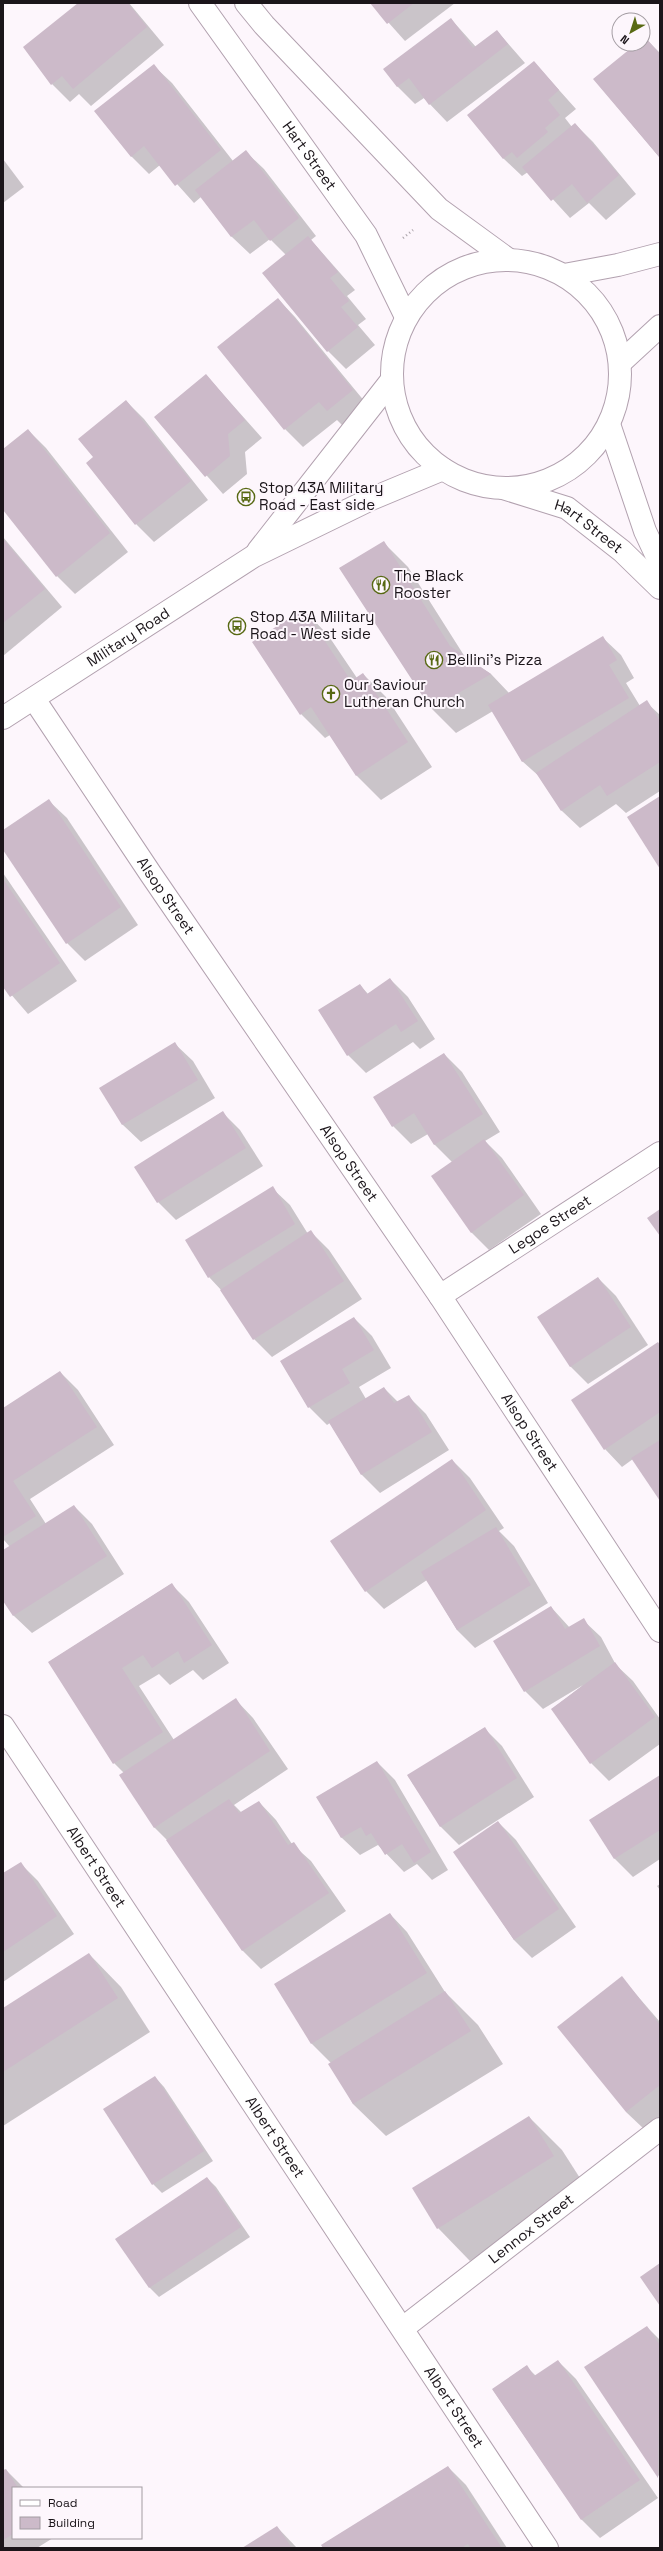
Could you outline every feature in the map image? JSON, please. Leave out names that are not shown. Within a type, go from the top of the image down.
[{"type":"street","name":"Hart Street","points":[[200,3],[366,235],[406,317]]},
{"type":"street","points":[[246,3],[264,25],[439,209],[509,260]]},
{"type":"street","points":[[564,275],[618,265],[660,254]]},
{"type":"street","points":[[509,260],[536,263],[564,275],[594,300],[615,339],[620,363],[619,388],[609,424],[578,462],[556,476],[534,485],[503,488],[458,478],[443,469],[416,443],[399,414],[391,381],[394,346],[406,317],[422,295],[453,272],[509,260]]},
{"type":"street","points":[[620,363],[660,326]]},
{"type":"street","name":"Military Road","points":[[254,556],[391,381]]},
{"type":"street","points":[[609,424],[645,531],[660,563]]},
{"type":"street","name":"Military Road","points":[[3,718],[254,556],[371,499],[443,469]]},
{"type":"street","name":"Hart Street","points":[[503,488],[567,508],[622,551],[660,588]]},
{"type":"street","name":"Alsop Street","points":[[34,699],[150,873],[440,1296],[660,1631]]},
{"type":"street","name":"Legoe Street","points":[[440,1296],[660,1153]]},
{"type":"street","name":"Albert Street","points":[[3,1726],[403,2328],[547,2548]]},
{"type":"street","name":"Lennox Street","points":[[403,2328],[660,2129]]},
{"type":"path","points":[[398,243],[419,225]]},
{"type":"building","points":[[78,3],[128,3],[147,27],[73,89],[62,76],[51,85],[23,47]]},
{"type":"building","points":[[370,3],[414,3],[387,24]]},
{"type":"building","points":[[451,18],[473,48],[497,30],[508,44],[429,105],[409,78],[397,87],[383,69]]},
{"type":"building","points":[[651,44],[660,54],[660,158],[593,79],[626,52],[651,52]]},
{"type":"building","points":[[534,61],[559,90],[548,100],[560,115],[545,128],[548,132],[517,158],[512,152],[503,159],[467,115]]},
{"type":"building","points":[[154,64],[221,150],[175,186],[144,146],[131,157],[94,111]]},
{"type":"building","points":[[575,123],[619,175],[587,203],[572,184],[551,201],[522,167]]},
{"type":"building","points":[[246,150],[299,218],[270,241],[254,220],[231,237],[195,190]]},
{"type":"building","points":[[308,236],[338,272],[330,278],[349,301],[341,307],[358,327],[327,352],[262,273]]},
{"type":"building","points":[[278,298],[353,390],[327,411],[319,402],[284,430],[217,347]]},
{"type":"building","points":[[206,374],[245,420],[228,434],[230,456],[205,477],[154,417]]},
{"type":"building","points":[[126,400],[191,481],[135,525],[86,463],[93,457],[78,439]]},
{"type":"building","points":[[28,429],[110,533],[56,577],[3,510],[3,449]]},
{"type":"building","points":[[3,539],[45,589],[3,623]]},
{"type":"building","points":[[384,541],[450,646],[491,674],[431,709],[339,568]]},
{"type":"building","name":"Our Saviour Lutheran Church","points":[[304,609],[351,681],[363,673],[408,742],[356,776],[311,707],[300,715],[252,642]]},
{"type":"building","points":[[603,636],[617,660],[609,665],[629,698],[522,762],[488,705]]},
{"type":"building","points":[[647,700],[660,721],[660,762],[607,796],[600,785],[561,811],[536,773]]},
{"type":"building","points":[[660,796],[660,869],[627,817]]},
{"type":"building","points":[[49,799],[121,907],[66,944],[3,850],[3,830]]},
{"type":"building","points":[[3,879],[60,963],[10,997],[3,987]]},
{"type":"building","points":[[390,978],[418,1021],[401,1032],[396,1024],[347,1056],[318,1010],[360,984],[367,994]]},
{"type":"building","points":[[175,1042],[198,1080],[122,1125],[99,1088]]},
{"type":"building","points":[[444,1053],[483,1114],[434,1145],[414,1113],[392,1127],[373,1097]]},
{"type":"building","points":[[223,1111],[246,1148],[157,1203],[134,1167]]},
{"type":"building","points":[[484,1139],[524,1195],[471,1233],[431,1176]]},
{"type":"building","points":[[273,1186],[295,1224],[208,1278],[185,1240]]},
{"type":"building","points":[[660,1209],[660,1236],[647,1218]]},
{"type":"building","points":[[311,1230],[344,1281],[253,1340],[220,1290]]},
{"type":"building","points":[[598,1277],[631,1327],[570,1367],[537,1317]]},
{"type":"building","points":[[354,1317],[374,1350],[342,1369],[350,1383],[308,1408],[280,1361]]},
{"type":"building","points":[[658,1342],[660,1345],[660,1412],[604,1450],[571,1400]]},
{"type":"building","points":[[60,1371],[97,1427],[13,1481],[36,1516],[3,1537],[3,1408]]},
{"type":"building","points":[[384,1387],[394,1403],[409,1395],[432,1432],[361,1475],[328,1421]]},
{"type":"building","points":[[660,1440],[660,1501],[631,1458]]},
{"type":"building","points":[[452,1459],[486,1510],[365,1592],[330,1541]]},
{"type":"building","points":[[74,1505],[107,1556],[13,1616],[3,1601],[3,1550]]},
{"type":"building","points":[[496,1527],[531,1585],[457,1630],[421,1572]]},
{"type":"building","points":[[172,1583],[212,1645],[184,1663],[178,1651],[152,1668],[143,1655],[122,1668],[163,1732],[113,1764],[48,1662]]},
{"type":"building","points":[[551,1606],[565,1629],[584,1618],[600,1646],[524,1692],[493,1641]]},
{"type":"building","points":[[615,1662],[655,1717],[590,1764],[551,1709]]},
{"type":"building","points":[[236,1698],[270,1751],[154,1828],[119,1775]]},
{"type":"building","points":[[485,1727],[517,1778],[440,1827],[407,1775]]},
{"type":"building","points":[[377,1761],[431,1852],[414,1863],[402,1844],[385,1855],[371,1833],[366,1836],[361,1827],[341,1838],[316,1797]]},
{"type":"building","points":[[660,1775],[660,1830],[614,1859],[589,1820]]},
{"type":"building","points":[[229,1799],[239,1813],[259,1801],[288,1845],[294,1842],[329,1893],[242,1951],[166,1840]]},
{"type":"building","points":[[498,1821],[559,1909],[514,1940],[453,1852]]},
{"type":"building","points":[[21,1862],[57,1916],[3,1952],[3,1873]]},
{"type":"building","points":[[390,1913],[427,1973],[311,2044],[274,1984]]},
{"type":"building","points":[[89,1953],[118,1998],[3,2072],[3,2008]]},
{"type":"building","points":[[622,1976],[660,2025],[660,2085],[626,2112],[557,2027]]},
{"type":"building","points":[[445,1991],[471,2031],[353,2104],[328,2064]]},
{"type":"building","points":[[155,2076],[204,2151],[152,2185],[103,2109]]},
{"type":"building","points":[[529,2116],[554,2156],[437,2229],[412,2188]]},
{"type":"building","points":[[207,2177],[241,2227],[149,2288],[115,2239]]},
{"type":"building","points":[[660,2263],[660,2306],[640,2277]]},
{"type":"building","points":[[647,2326],[660,2345],[658,2478],[584,2367]]},
{"type":"building","points":[[558,2360],[640,2480],[581,2520],[492,2389],[527,2365],[534,2376]]},
{"type":"building","points":[[448,2466],[502,2548],[470,2548],[468,2544],[464,2546],[465,2548],[323,2548],[321,2545]]},
{"type":"building","points":[[6,2469],[17,2487],[12,2487],[12,2535],[3,2540],[3,2470]]},
{"type":"building","points":[[277,2526],[292,2548],[242,2548]]},
{"type":"place","name":"Stop 43A Military Road - East side","points":[[246,497]]},
{"type":"place","name":"The Black Rooster","points":[[381,585]]},
{"type":"place","name":"Stop 43A Military Road - West side","points":[[237,626]]},
{"type":"place","name":"Bellini's Pizza","points":[[434,660]]},
{"type":"place","name":"Our Saviour Lutheran Church","points":[[331,694]]}]
